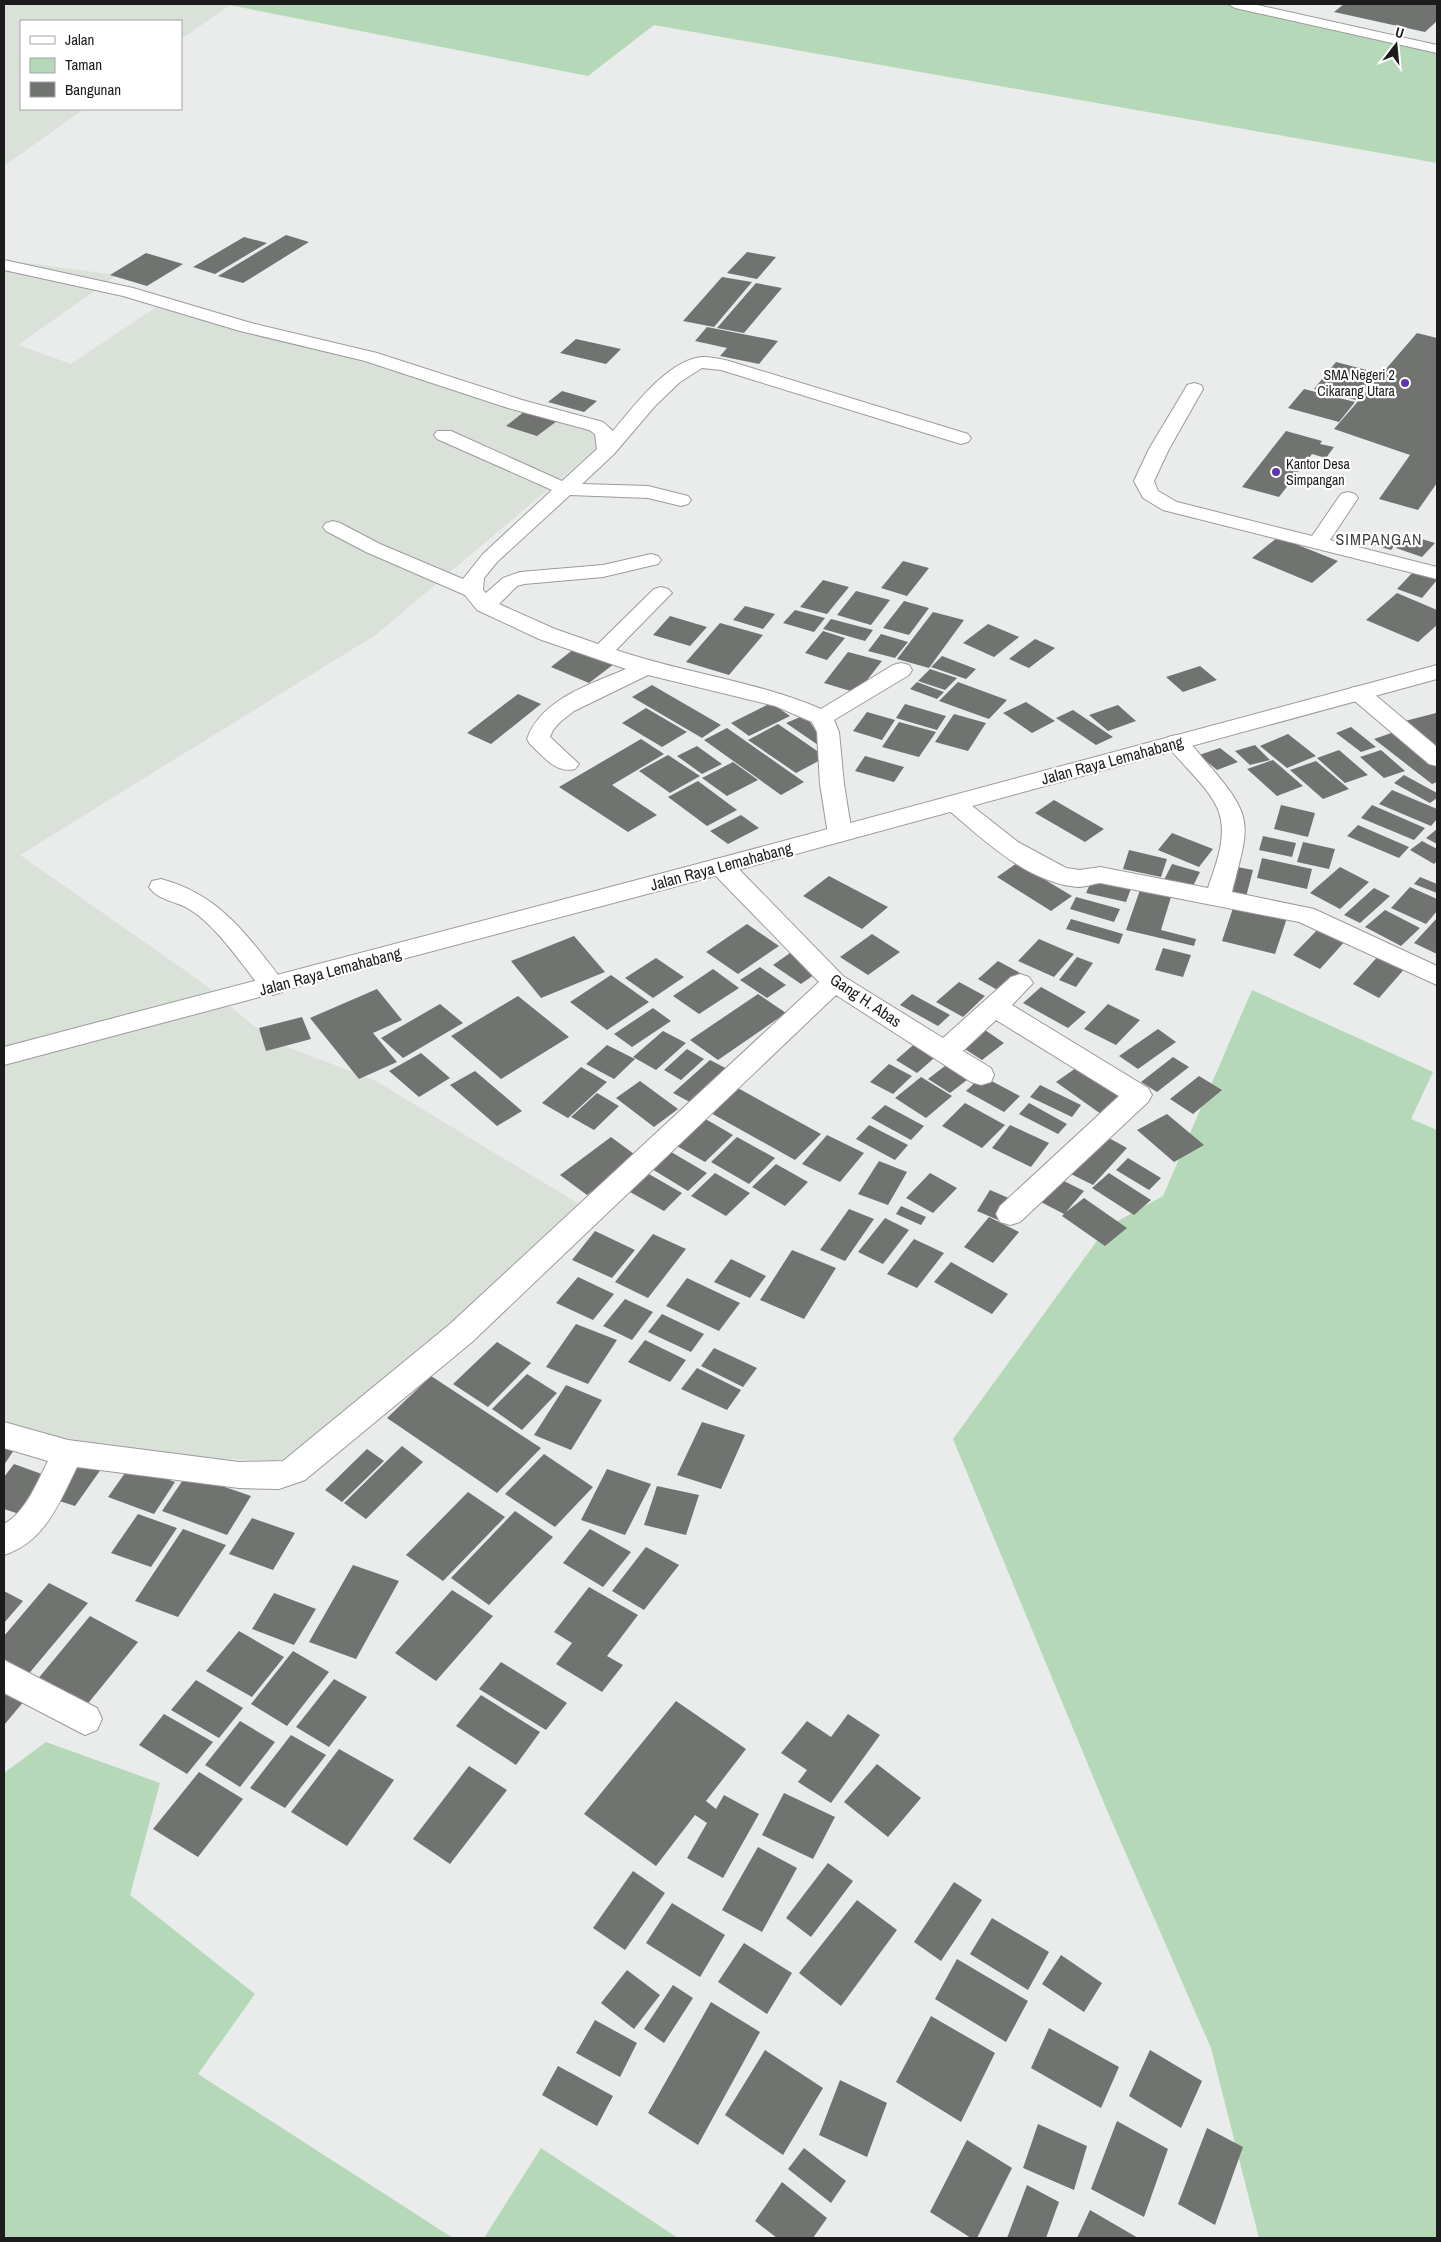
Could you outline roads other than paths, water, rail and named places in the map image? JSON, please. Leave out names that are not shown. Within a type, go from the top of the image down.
[{"type":"street","points":[[1235,4],[1437,49]]},
{"type":"street","points":[[1291,16],[1307,4]]},
{"type":"street","points":[[4,265],[127,292],[246,327],[371,357],[515,404],[596,426],[604,432],[608,450]]},
{"type":"street","points":[[478,598],[474,577],[486,562],[608,450],[639,412],[675,377],[696,364],[723,365],[962,438]]},
{"type":"street","points":[[1194,389],[1159,449],[1144,480],[1150,494],[1170,506],[1437,573]]},
{"type":"street","points":[[444,434],[565,489],[638,491],[681,500]]},
{"type":"street","points":[[1318,542],[1348,498]]},
{"type":"street","points":[[332,526],[373,548],[478,598],[546,634],[646,668],[783,701],[822,718],[828,732],[832,784],[840,834]]},
{"type":"street","points":[[478,598],[520,578],[592,573],[628,568],[651,560]]},
{"type":"street","points":[[602,652],[661,594]]},
{"type":"street","points":[[567,764],[538,739],[538,732],[542,725],[555,712],[573,702],[646,668]]},
{"type":"street","points":[[822,718],[901,670]]},
{"type":"street","name":"Jalan Raya Lemahabang","points":[[4,1056],[721,866],[1437,672]]},
{"type":"street","points":[[1358,693],[1437,759]]},
{"type":"street","points":[[1176,742],[1220,795],[1234,817],[1234,839],[1218,897]]},
{"type":"street","points":[[954,803],[1011,848],[1048,871],[1076,879],[1100,874],[1305,914],[1437,976]]},
{"type":"street","name":"Gang H. Abas","points":[[721,866],[834,982],[981,1075]]},
{"type":"street","points":[[161,887],[198,903],[233,936],[273,986]]},
{"type":"street","points":[[4,1435],[68,1453],[239,1475],[279,1476],[294,1471],[461,1334],[834,982]]},
{"type":"street","points":[[944,1052],[1020,983]]},
{"type":"street","points":[[995,1006],[1138,1096],[1010,1214]]},
{"type":"street","points":[[4,1541],[21,1532],[39,1508],[68,1453]]},
{"type":"street","points":[[4,1675],[86,1719]]},
{"type":"place","name":"SMA Negeri 2 Cikarang Utara","points":[[1405,383]]},
{"type":"place","name":"Kantor Desa Simpangan","points":[[1276,472]]},
{"type":"district","name":"SIMPANGAN","points":[[1379,539]]}]
